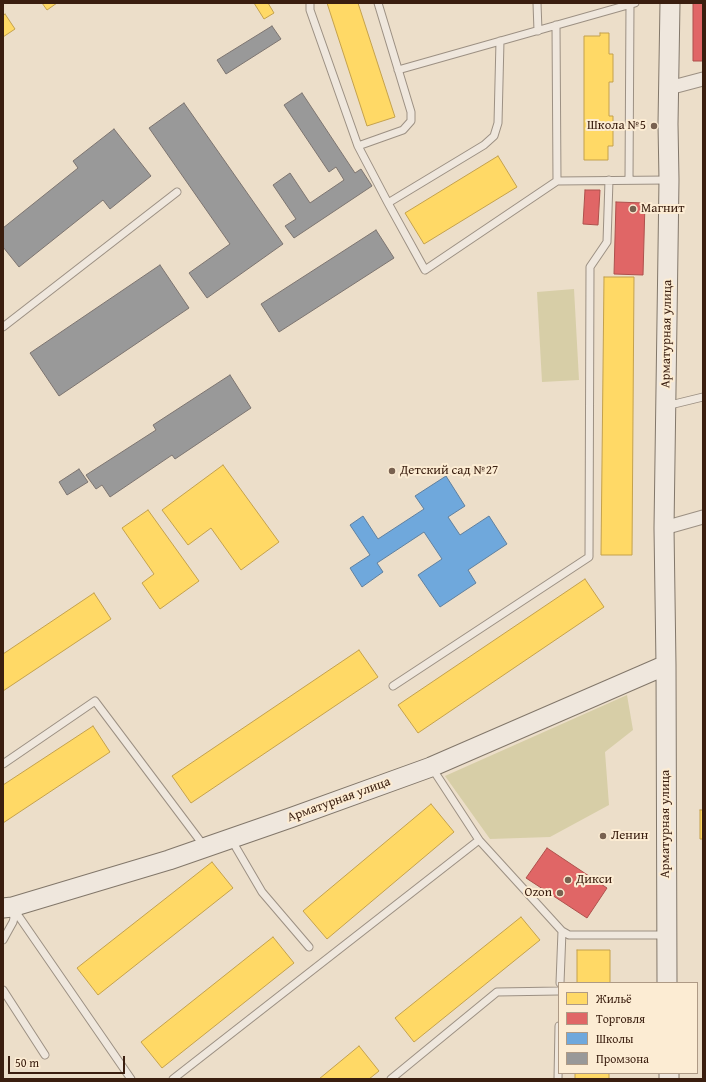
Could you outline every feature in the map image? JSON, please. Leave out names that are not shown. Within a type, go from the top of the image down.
[{"type":"street","name":"Арматурная улица","points":[[667,982],[664,528],[670,3]]},
{"type":"street","points":[[669,88],[703,79]]},
{"type":"street","points":[[664,528],[703,517]]},
{"type":"street","name":"Арматурная улица","points":[[7,907],[169,860],[431,767],[666,665]]},
{"type":"lane","points":[[310,3],[310,10],[358,146],[425,270],[558,181],[669,180]]},
{"type":"lane","points":[[358,146],[404,130],[410,121],[411,112],[378,3]]},
{"type":"lane","points":[[538,3],[538,31]]},
{"type":"lane","points":[[398,70],[633,4],[629,180]]},
{"type":"lane","points":[[556,26],[558,181]]},
{"type":"lane","points":[[388,204],[484,145],[494,136],[498,124],[500,41]]},
{"type":"lane","points":[[393,686],[589,557],[590,267],[607,242],[609,180]]},
{"type":"lane","points":[[3,327],[177,192]]},
{"type":"lane","points":[[666,406],[703,397]]},
{"type":"lane","points":[[3,764],[95,701],[206,847]]},
{"type":"lane","points":[[431,767],[478,840],[562,931],[569,935],[666,935]]},
{"type":"lane","points":[[231,838],[262,892],[309,947]]},
{"type":"lane","points":[[173,1079],[478,840]]},
{"type":"lane","points":[[3,940],[14,918],[7,907]]},
{"type":"lane","points":[[7,907],[131,1079]]},
{"type":"lane","points":[[560,982],[562,931]]},
{"type":"lane","points":[[3,990],[44,1055]]},
{"type":"lane","points":[[391,1079],[497,992],[558,991]]},
{"type":"shaded area","points":[[574,289],[579,380],[542,382],[537,292]]},
{"type":"shaded area","points":[[627,695],[633,730],[605,752],[609,805],[550,837],[490,839],[445,776]]},
{"type":"building: Жильё","points":[[42,3],[57,3],[47,10]]},
{"type":"building: Жильё","points":[[254,3],[268,3],[274,13],[264,19]]},
{"type":"building: Жильё","points":[[327,3],[358,3],[395,117],[367,126]]},
{"type":"building: Жильё","points":[[5,14],[15,29],[3,37],[3,16]]},
{"type":"building: Жильё","points":[[600,33],[609,33],[609,54],[613,54],[613,82],[609,82],[609,116],[613,116],[613,146],[608,146],[608,160],[584,160],[584,36],[600,36]]},
{"type":"building: Жильё","points":[[498,156],[517,187],[424,244],[405,213]]},
{"type":"building: Жильё","points":[[604,277],[634,277],[632,555],[601,555]]},
{"type":"building: Жильё","points":[[223,465],[279,542],[241,570],[211,528],[188,545],[162,510]]},
{"type":"building: Жильё","points":[[148,510],[199,581],[160,609],[142,583],[154,574],[122,528]]},
{"type":"building: Жильё","points":[[585,579],[604,607],[418,733],[398,705]]},
{"type":"building: Жильё","points":[[94,593],[111,619],[3,691],[3,654]]},
{"type":"building: Жильё","points":[[359,650],[378,677],[191,803],[172,776]]},
{"type":"building: Жильё","points":[[93,726],[110,752],[3,823],[3,785]]},
{"type":"building: Жильё","points":[[431,804],[454,832],[327,939],[303,911]]},
{"type":"building: Жильё","points":[[700,810],[703,810],[703,839],[700,839]]},
{"type":"building: Жильё","points":[[212,862],[233,888],[98,995],[77,968]]},
{"type":"building: Жильё","points":[[521,917],[540,940],[414,1042],[395,1018]]},
{"type":"building: Жильё","points":[[273,937],[294,963],[162,1068],[141,1042]]},
{"type":"building: Жильё","points":[[577,950],[610,950],[610,982],[577,982]]},
{"type":"building: Жильё","points":[[359,1046],[379,1071],[369,1079],[319,1079]]},
{"type":"building: Жильё","points":[[575,1074],[609,1074],[609,1079],[575,1079]]},
{"type":"building: Торговля","points":[[693,3],[703,3],[703,61],[693,61]]},
{"type":"building: Торговля","points":[[585,190],[600,190],[598,225],[583,224]]},
{"type":"building: Торговля","points":[[616,202],[645,203],[643,275],[614,274]]},
{"type":"building: Торговля","points":[[547,848],[607,888],[587,918],[526,878]]},
{"type":"building: Школы","points":[[446,476],[465,506],[448,517],[460,535],[489,516],[507,544],[468,570],[476,583],[440,607],[418,575],[442,559],[424,532],[377,563],[383,572],[362,587],[350,568],[370,555],[350,525],[363,516],[378,539],[424,509],[415,496]]},
{"type":"building: Промзона","points":[[272,26],[281,39],[226,74],[217,60]]},
{"type":"building: Промзона","points":[[302,93],[355,173],[361,169],[372,186],[294,238],[285,226],[296,219],[273,185],[290,173],[310,203],[344,180],[336,167],[329,172],[284,105]]},
{"type":"building: Промзона","points":[[184,103],[283,244],[207,298],[189,273],[230,244],[149,128]]},
{"type":"building: Промзона","points":[[114,129],[151,176],[110,209],[103,200],[19,267],[3,247],[3,228],[78,168],[73,161]]},
{"type":"building: Промзона","points":[[376,230],[394,258],[279,332],[261,304]]},
{"type":"building: Промзона","points":[[160,265],[189,308],[59,396],[30,353]]},
{"type":"building: Промзона","points":[[230,375],[251,408],[175,459],[172,455],[110,497],[102,485],[96,489],[86,475],[156,430],[153,425]]},
{"type":"building: Промзона","points":[[79,469],[88,482],[67,495],[59,482]]},
{"type":"place","name":"Школа №5","points":[[654,126]]},
{"type":"place","name":"Магнит","points":[[633,209]]},
{"type":"place","name":"Детский сад №27","points":[[392,471]]},
{"type":"place","name":"Ленин","points":[[603,836]]},
{"type":"place","name":"Дикси","points":[[568,880]]},
{"type":"place","name":"Ozon","points":[[560,893]]}]
